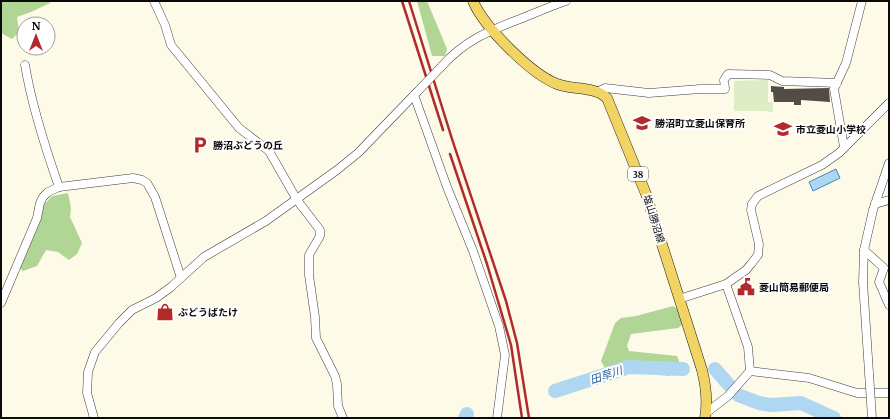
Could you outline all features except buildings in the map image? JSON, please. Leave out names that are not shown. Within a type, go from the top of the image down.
[{"type":"main road","points":[[473,1],[491,30],[537,73],[547,80],[559,85],[597,92]]},
{"type":"main road","name":"塩山勝沼線","points":[[597,92],[607,98],[646,194],[702,370],[706,389],[705,416]]},
{"type":"street","points":[[154,1],[165,25],[171,44],[239,128],[269,151],[297,200],[320,230],[320,236],[309,255],[309,275],[315,317],[316,338],[335,376],[338,406],[343,418]]},
{"type":"street","points":[[94,418],[87,393],[87,381],[88,372],[95,352],[118,323],[132,310],[156,298],[204,257],[266,221],[297,200],[358,153],[455,52],[474,38],[566,1]]},
{"type":"street","points":[[844,147],[834,89],[846,63],[862,1]]},
{"type":"street","points":[[25,65],[39,129],[58,187]]},
{"type":"street","points":[[597,92],[605,88],[649,93],[700,89],[725,90],[724,80],[728,74],[770,75],[782,81],[837,83]]},
{"type":"street","points":[[415,93],[447,187],[473,251],[498,326],[504,356],[497,418]]},
{"type":"street","points":[[679,299],[726,284],[746,270],[758,255],[759,244],[751,210],[752,204],[758,196],[822,165],[840,153],[844,147],[889,104]]},
{"type":"street","points":[[872,418],[863,282],[864,250],[875,204],[889,163]]},
{"type":"street","points":[[1,303],[37,218],[43,197],[48,192],[58,187],[133,178],[147,183],[155,197],[181,278]]},
{"type":"street","points":[[875,204],[889,200]]},
{"type":"street","points":[[864,250],[884,268],[879,282],[889,305]]},
{"type":"street","points":[[705,416],[728,396],[750,371],[748,348],[726,284]]},
{"type":"street","points":[[750,371],[809,378],[857,392],[889,394]]},
{"type":"green space","points":[[1,1],[50,1],[50,3],[31,12],[16,16],[16,35],[12,39],[1,33]]},
{"type":"green space","points":[[417,1],[427,1],[447,49],[445,56],[432,56]]},
{"type":"green space","points":[[768,80],[768,102],[773,102],[773,112],[734,111],[734,81]]},
{"type":"green space","points":[[68,193],[71,208],[70,217],[82,243],[77,254],[69,260],[58,252],[46,250],[37,266],[23,271],[20,268],[41,220],[44,205],[52,196]]},
{"type":"green space","points":[[673,306],[678,309],[684,323],[678,328],[631,334],[627,346],[629,351],[677,356],[680,364],[669,376],[622,369],[606,370],[601,361],[615,323],[621,318],[636,316]]},
{"type":"water","points":[[836,169],[840,178],[813,191],[809,182]]},
{"type":"waterway","name":"田草川","points":[[555,391],[629,367],[683,369]]},
{"type":"waterway","name":"田草川","points":[[715,369],[729,385]]},
{"type":"waterway","name":"田草川","points":[[738,395],[759,403],[771,405],[801,403],[834,418]]},
{"type":"waterway","name":"田草川","points":[[465,418],[467,414]]},
{"type":"railway","points":[[402,1],[443,130]]},
{"type":"railway","points":[[409,1],[452,139],[506,301],[517,343],[529,418]]},
{"type":"railway","points":[[450,154],[487,264],[511,345],[522,418]]},
{"type":"place","name":"勝沼町立菱山保育所","points":[[642,123]]},
{"type":"place","name":"市立菱山小学校","points":[[783,129]]},
{"type":"place","name":"勝沼ぶどうの丘","points":[[200,145]]},
{"type":"place","name":"菱山簡易郵便局","points":[[746,287]]},
{"type":"place","name":"ぶどうばたけ","points":[[165,312]]}]
